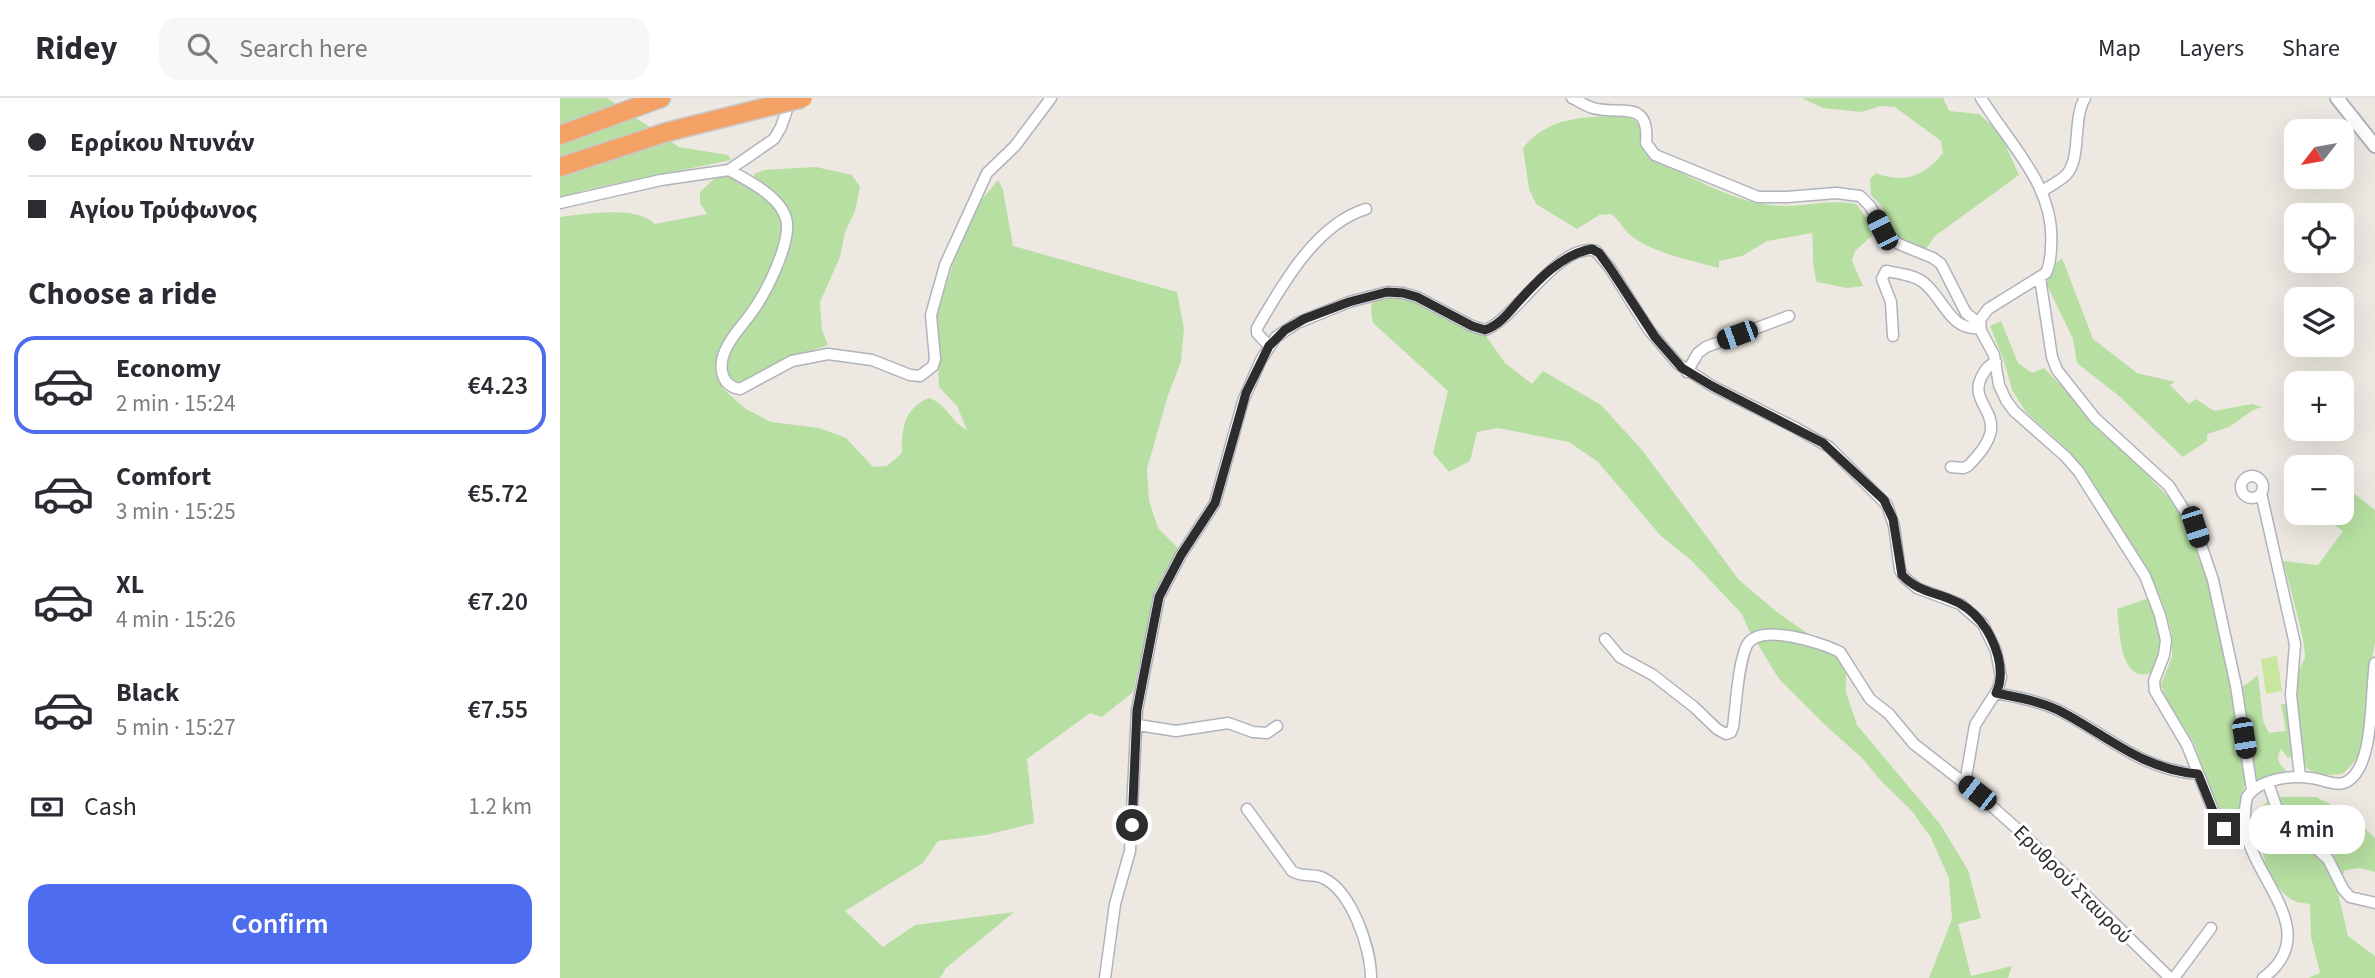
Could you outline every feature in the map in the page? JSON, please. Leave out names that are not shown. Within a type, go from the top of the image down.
[{"type":"highway","points":[[560,135],[661,98]]},
{"type":"highway","points":[[560,167],[667,131],[803,98]]},
{"type":"street","points":[[560,203],[661,180],[730,170],[774,139],[791,98]]},
{"type":"street","points":[[730,170],[755,185],[782,209],[787,223],[774,274],[753,311],[723,353],[722,372],[725,382],[740,389],[792,361],[828,354],[872,360],[910,375],[920,376],[933,366],[935,359],[931,314],[945,265],[987,173],[1015,146],[1051,98]]},
{"type":"street","points":[[1572,98],[1594,108],[1626,108],[1638,114],[1646,124],[1646,143],[1655,155],[1749,195],[1767,198],[1836,193],[1858,195],[1868,204],[1886,235],[1941,264],[1966,313],[1980,326],[1996,362],[1999,385],[2006,400],[2079,472],[2145,576],[2161,615],[2166,640],[2164,655],[2154,681],[2154,691],[2187,745],[2215,816],[2222,827],[2231,834],[2246,835]]},
{"type":"street","points":[[1980,326],[1981,317],[1989,309],[2040,278],[2049,266],[2052,230],[2051,216],[2042,191],[1981,98]]},
{"type":"street","points":[[2042,191],[2070,170],[2079,111],[2085,98]]},
{"type":"street","points":[[2337,98],[2375,146]]},
{"type":"street","points":[[1269,346],[1257,334],[1257,327],[1277,292],[1321,237],[1350,214],[1366,209]]},
{"type":"street","points":[[1105,978],[1115,904],[1130,851],[1137,710],[1159,597],[1181,555],[1215,503],[1246,393],[1269,346],[1285,330],[1304,319],[1349,302],[1387,292],[1417,297],[1485,330],[1501,321],[1554,267],[1576,254],[1592,249],[1599,253],[1610,268],[1655,337],[1687,372],[1823,443],[1884,500],[1893,519],[1902,575],[1917,588],[1960,604],[1976,616],[1986,629],[2000,663],[2001,677],[1996,693],[1975,725],[1965,783]]},
{"type":"street","points":[[1893,336],[1891,302],[1882,279],[1886,271],[1923,282],[1961,326],[1980,326]]},
{"type":"street","points":[[2040,278],[2047,310],[2052,357],[2057,370],[2095,418],[2169,486],[2195,527],[2213,580],[2236,686],[2252,790]]},
{"type":"street","points":[[1687,372],[1698,354],[1706,347],[1789,316]]},
{"type":"street","points":[[1951,467],[1968,466],[1989,438],[1991,423],[1980,400],[1978,386],[1988,366],[1996,362]]},
{"type":"street","points":[[2261,493],[2295,644],[2291,695],[2300,777]]},
{"type":"street","name":"Ερυθρού Σταυρού","points":[[1605,639],[1620,657],[1653,675],[1726,734],[1733,727],[1744,655],[1750,642],[1760,636],[1777,634],[1834,649],[1846,659],[1872,701],[1889,714],[1918,747],[1965,783],[2032,842],[2172,978]]},
{"type":"street","points":[[2263,978],[2281,961],[2287,943],[2287,928],[2280,902],[2246,835],[2245,802],[2252,790],[2268,783],[2300,777],[2340,784],[2350,781],[2356,774],[2369,743],[2375,663]]},
{"type":"street","points":[[1996,693],[2037,702],[2057,710],[2148,763],[2198,774]]},
{"type":"street","points":[[1138,725],[1177,731],[1228,723],[1253,732],[1267,733],[1277,726]]},
{"type":"street","points":[[2268,783],[2277,809],[2295,831],[2328,859],[2350,897],[2375,903]]},
{"type":"street","points":[[1247,809],[1292,872],[1327,879],[1347,901],[1357,919],[1367,950],[1371,978]]},
{"type":"street","points":[[2172,978],[2211,928]]},
{"type":"green space","points":[[560,98],[607,98],[679,147],[728,155],[731,160],[585,190],[560,198]]},
{"type":"green space","points":[[1802,98],[1943,98],[1949,111],[1979,114],[2000,133],[2019,175],[1935,236],[1925,250],[1905,243],[1891,229],[1882,206],[1871,195],[1870,179],[1876,173],[1905,178],[1921,172],[1943,153],[1941,141],[1895,107],[1881,106],[1861,112],[1823,108]]},
{"type":"green space","points":[[1607,116],[1629,117],[1639,123],[1645,153],[1706,185],[1738,198],[1781,206],[1835,202],[1856,204],[1877,231],[1855,251],[1852,261],[1863,286],[1847,288],[1817,282],[1813,264],[1812,233],[1767,241],[1742,256],[1719,261],[1719,268],[1644,244],[1631,236],[1611,214],[1599,215],[1577,229],[1536,204],[1529,189],[1523,148],[1541,131],[1561,122]]},
{"type":"green space","points":[[816,167],[852,175],[860,187],[840,257],[820,302],[822,330],[828,345],[792,357],[740,385],[728,378],[728,354],[737,337],[756,315],[791,223],[754,178],[754,174],[764,170]]},
{"type":"green space","points":[[727,175],[750,185],[775,206],[784,226],[770,273],[750,310],[731,331],[721,352],[719,375],[723,389],[746,409],[771,422],[819,428],[846,438],[873,467],[887,466],[902,453],[902,435],[906,419],[915,407],[930,398],[967,430],[957,406],[939,387],[936,315],[956,255],[979,203],[998,180],[1003,190],[1013,246],[1177,292],[1184,329],[1181,362],[1168,395],[1147,469],[1149,501],[1158,528],[1179,549],[1155,593],[1133,692],[1102,717],[1090,713],[1027,759],[1034,823],[986,835],[938,841],[923,863],[845,911],[883,947],[915,925],[1014,912],[946,968],[940,978],[560,978],[560,217],[624,213],[636,214],[655,224],[707,214],[700,203],[700,192],[714,179]]},
{"type":"green space","points":[[2062,258],[2093,339],[2137,373],[2175,382],[2170,385],[2189,404],[2196,399],[2214,411],[2252,404],[2262,407],[2229,427],[2207,434],[2207,441],[2183,457],[2119,396],[2077,363],[2073,339],[2046,283],[2056,263]]},
{"type":"green space","points":[[1398,294],[1423,303],[1486,336],[1505,363],[1532,384],[1543,371],[1601,405],[1642,450],[1739,580],[1777,612],[1834,652],[1846,673],[1846,692],[1857,725],[1940,824],[1968,870],[1981,918],[1958,924],[1971,976],[2012,966],[2008,978],[1929,978],[1952,919],[1949,878],[1930,836],[1911,810],[1863,759],[1779,679],[1742,614],[1691,560],[1661,536],[1598,462],[1569,442],[1498,428],[1477,432],[1470,461],[1449,472],[1433,453],[1448,391],[1373,323],[1372,303],[1383,296]]},
{"type":"green space","points":[[2001,321],[2018,363],[2032,373],[2044,368],[2183,512],[2191,527],[2233,687],[2247,780],[2242,793],[2240,824],[2237,827],[2230,825],[2218,811],[2194,743],[2165,698],[2161,684],[2172,657],[2172,634],[2149,571],[2090,478],[2069,451],[2026,412],[2012,390],[1990,326]]},
{"type":"green space","points":[[2354,493],[2375,510],[2375,642],[2368,681],[2368,731],[2360,755],[2344,773],[2325,775],[2307,768],[2301,753],[2295,684],[2305,650],[2283,561],[2318,565],[2343,531],[2334,525],[2354,525]]},
{"type":"green space","points":[[2149,598],[2161,634],[2161,651],[2155,671],[2143,674],[2134,672],[2128,665],[2121,642],[2117,609]]},
{"type":"green space","points":[[2277,656],[2282,691],[2266,694],[2261,659]]},
{"type":"green space","points":[[2258,675],[2263,721],[2269,733],[2286,731],[2281,704],[2287,704],[2293,757],[2288,758],[2281,749],[2279,761],[2286,771],[2256,780],[2241,688]]},
{"type":"green space","points":[[2272,797],[2316,797],[2346,812],[2375,838],[2375,872],[2360,868],[2345,870],[2342,876],[2335,880],[2348,936],[2375,956],[2375,978],[2308,978],[2320,973],[2311,937],[2310,904],[2291,899],[2280,890],[2268,870],[2262,848],[2256,813]]},
{"type":"route","points":[[1132,825],[1137,710],[1159,597],[1181,555],[1215,503],[1246,393],[1257,366],[1272,342],[1290,327],[1312,316],[1361,298],[1392,291],[1417,297],[1478,329],[1485,330],[1501,321],[1554,267],[1576,254],[1592,249],[1599,253],[1644,322],[1682,368],[1823,443],[1884,500],[1893,519],[1902,575],[1917,588],[1960,604],[1976,616],[1986,629],[2000,663],[2001,677],[1996,693],[2037,702],[2057,710],[2148,763],[2198,774],[2215,816],[2224,829]]}]
